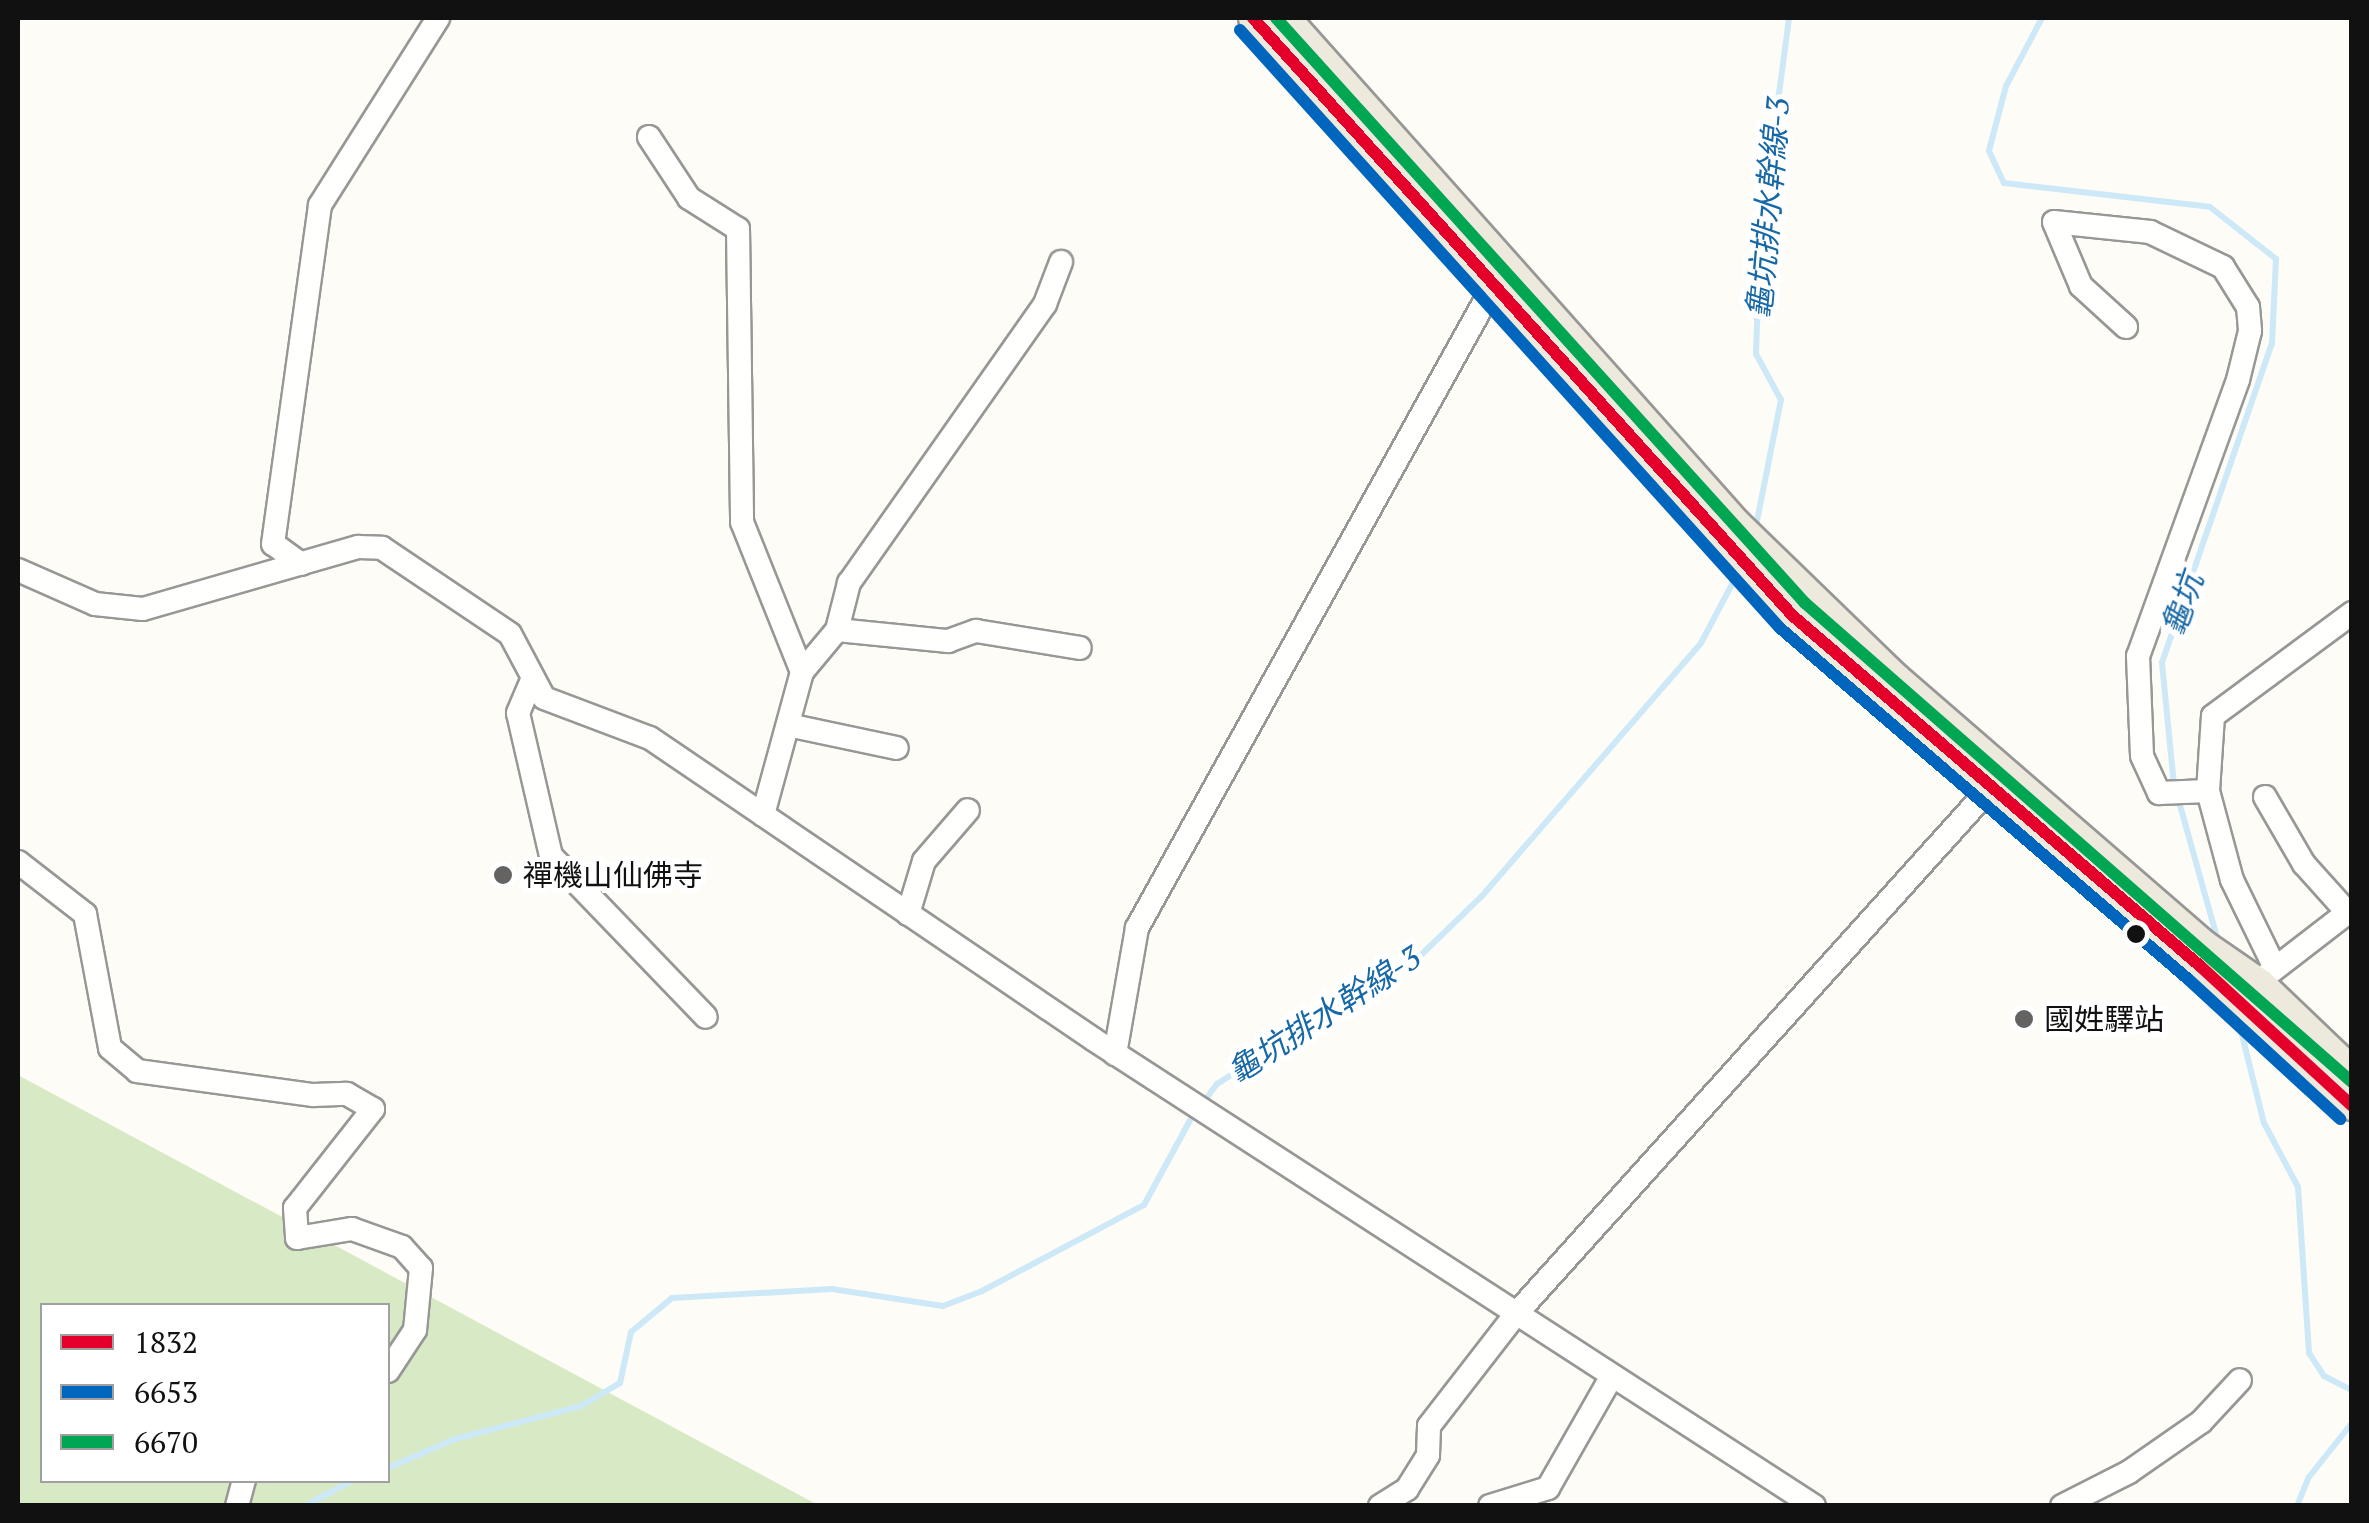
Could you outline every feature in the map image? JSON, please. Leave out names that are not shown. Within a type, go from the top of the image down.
[{"type":"main road","points":[[1253,18],[1499,275],[1757,562],[1997,781],[2201,955],[2257,984],[2352,1071]]},
{"type":"main road","points":[[1286,18],[1499,275]]},
{"type":"main road","points":[[2257,984],[2352,1106]]},
{"type":"lane","points":[[302,564],[273,544],[320,205],[438,18]]},
{"type":"lane","points":[[649,137],[689,198],[738,229],[742,522],[802,672]]},
{"type":"lane","points":[[2126,327],[2081,286],[2054,222],[2150,232],[2223,267],[2248,308],[2250,332],[2238,380],[2138,656],[2142,756],[2159,793],[2207,791]]},
{"type":"lane","points":[[763,815],[802,672],[837,630],[849,583],[1045,304],[1061,262]]},
{"type":"lane","points":[[1116,1054],[1138,928],[1499,275]]},
{"type":"lane","points":[[18,570],[96,604],[143,608],[358,547],[382,548],[510,634],[544,698],[650,738],[1116,1054],[1814,1506]]},
{"type":"lane","points":[[2265,796],[2304,864],[2349,911],[2257,984],[2207,791],[2213,716],[2352,612]]},
{"type":"lane","points":[[837,630],[948,641],[976,631],[1080,648]]},
{"type":"lane","points":[[532,680],[518,713],[551,856],[706,1017]]},
{"type":"lane","points":[[788,726],[896,748]]},
{"type":"lane","points":[[1380,1506],[1407,1488],[1428,1455],[1428,1426],[1516,1314],[1997,781]]},
{"type":"lane","points":[[908,914],[924,861],[968,810]]},
{"type":"lane","points":[[18,862],[84,914],[110,1048],[137,1070],[313,1095],[347,1094],[373,1109],[295,1208],[297,1238],[352,1229],[402,1247],[421,1268],[415,1330],[390,1368]]},
{"type":"lane","points":[[1490,1506],[1548,1488],[1612,1376]]},
{"type":"lane","points":[[2062,1506],[2130,1472],[2200,1422],[2240,1380]]},
{"type":"green space","points":[[18,1075],[818,1505],[18,1505]]},
{"type":"waterway","name":"龜坑排水幹線-3","points":[[1755,531],[1781,400],[1756,354],[1760,236],[1789,18]]},
{"type":"waterway","name":"龜坑","points":[[2042,18],[2006,86],[1989,151],[2004,183],[2210,207],[2276,259],[2272,343],[2162,663],[2174,786]]},
{"type":"waterway","name":"龜坑排水幹線-3","points":[[1202,1104],[1217,1084],[1420,956],[1482,896],[1701,643],[1739,571]]},
{"type":"waterway","name":"龜坑","points":[[2178,798],[2219,945]]},
{"type":"waterway","name":"龜坑","points":[[2237,1015],[2264,1123],[2298,1187],[2309,1353],[2324,1376],[2352,1390]]},
{"type":"waterway","name":"龜坑排水幹線-3","points":[[390,1467],[455,1439],[581,1406],[620,1383],[631,1332],[672,1298],[832,1289],[943,1306],[982,1291],[1144,1205],[1194,1113]]},
{"type":"waterway","points":[[2297,1506],[2309,1477],[2352,1423]]},
{"type":"waterway","name":"龜坑排水幹線-3","points":[[305,1506],[347,1483]]},
{"type":"transit line","name":"1832","points":[[1253,18],[1793,616],[2200,966],[2352,1106]]},
{"type":"transit line","name":"6670","points":[[1276,18],[1805,603],[2352,1082]]},
{"type":"transit line","name":"6653","points":[[1240,30],[1780,628],[2188,979],[2340,1119]]},
{"type":"place","name":"禪機山仙佛寺","points":[[503,875]]},
{"type":"place","name":"國姓驛站","points":[[2024,1019]]}]
